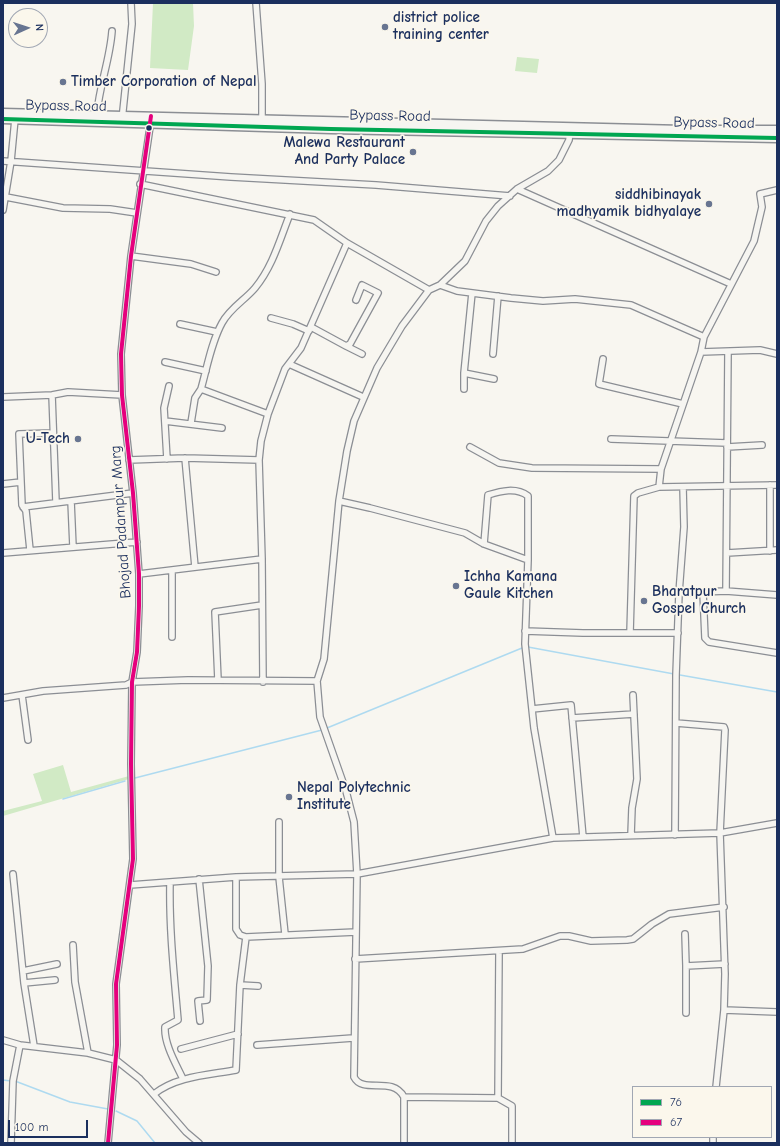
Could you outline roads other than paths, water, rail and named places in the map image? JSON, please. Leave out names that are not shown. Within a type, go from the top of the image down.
[{"type":"highway","name":"Bypass Road","points":[[3,113],[97,114],[122,118]]},
{"type":"highway","name":"Bypass Road","points":[[3,119],[122,118],[777,138]]},
{"type":"highway","name":"Bypass Road","points":[[570,131],[777,130]]},
{"type":"street","points":[[122,118],[132,24],[131,3]]},
{"type":"street","points":[[256,3],[262,123]]},
{"type":"street","points":[[97,114],[99,92],[111,52],[112,32]]},
{"type":"street","points":[[3,210],[11,161],[15,119]]},
{"type":"street","name":"Bhojad Padampur Marg","points":[[108,1143],[116,1060],[116,984],[134,847],[131,764],[132,682],[136,652],[139,574],[133,493],[122,395],[122,336],[140,184],[151,120]]},
{"type":"street","points":[[404,1143],[404,1097],[398,1089],[394,1087],[362,1084],[356,1081],[353,1071],[358,874],[354,822],[346,790],[320,716],[317,681],[324,659],[339,501],[350,438],[363,397],[389,346],[429,290],[440,285],[464,261],[486,221],[517,189],[548,171],[558,160],[569,140],[570,131]]},
{"type":"street","points":[[3,161],[376,185],[510,196]]},
{"type":"street","points":[[140,184],[314,220],[347,243],[429,290]]},
{"type":"street","points":[[517,189],[731,284]]},
{"type":"street","points":[[659,487],[661,469],[701,352],[704,337],[754,241],[762,207],[760,194],[777,190]]},
{"type":"street","points":[[6,197],[63,208],[137,213]]},
{"type":"street","points":[[191,423],[195,398],[201,389],[217,332],[228,312],[251,292],[266,272],[290,214]]},
{"type":"street","points":[[263,682],[262,559],[259,460],[268,414],[285,369],[301,348],[347,243]]},
{"type":"street","points":[[131,256],[191,264],[216,272]]},
{"type":"street","points":[[346,346],[350,344],[378,293],[362,285],[356,300]]},
{"type":"street","points":[[440,285],[472,292],[544,301],[575,299],[630,305],[704,337]]},
{"type":"street","points":[[464,389],[464,373],[472,292]]},
{"type":"street","points":[[493,354],[498,296]]},
{"type":"street","points":[[271,318],[310,329],[362,354]]},
{"type":"street","points":[[180,324],[217,332]]},
{"type":"street","points":[[701,352],[760,350],[777,354]]},
{"type":"street","points":[[726,591],[728,352]]},
{"type":"street","points":[[603,359],[599,384],[683,404]]},
{"type":"street","points":[[165,362],[206,371]]},
{"type":"street","points":[[289,364],[363,397]]},
{"type":"street","points":[[464,373],[494,379]]},
{"type":"street","points":[[167,459],[164,408],[169,386]]},
{"type":"street","points":[[201,389],[268,414]]},
{"type":"street","points":[[3,397],[52,396],[68,392],[122,395]]},
{"type":"street","points":[[52,396],[56,502]]},
{"type":"street","points":[[165,421],[222,428]]},
{"type":"street","points":[[30,550],[26,511],[23,508],[19,434],[53,433]]},
{"type":"street","points":[[611,439],[727,445],[762,445]]},
{"type":"street","points":[[470,447],[499,463],[532,468],[661,469]]},
{"type":"street","points":[[129,460],[185,458],[259,460]]},
{"type":"street","points":[[185,458],[195,567]]},
{"type":"street","points":[[3,484],[21,482]]},
{"type":"street","points":[[770,485],[770,551]]},
{"type":"street","points":[[630,633],[634,496],[638,493],[659,487],[777,485]]},
{"type":"street","points":[[675,835],[679,592],[684,527],[683,487]]},
{"type":"street","points":[[484,544],[488,495],[510,490],[524,493],[528,496],[528,560],[525,630],[532,709],[553,838]]},
{"type":"street","points":[[23,508],[56,502],[71,502],[133,493]]},
{"type":"street","points":[[339,501],[465,533],[484,544],[528,560]]},
{"type":"street","points":[[71,502],[73,547]]},
{"type":"street","points":[[3,553],[137,542]]},
{"type":"street","points":[[727,553],[777,550]]},
{"type":"street","points":[[139,574],[262,559]]},
{"type":"street","points":[[172,570],[172,637]]},
{"type":"street","points":[[679,592],[726,591],[777,595]]},
{"type":"street","points":[[703,592],[705,638],[708,642],[777,653]]},
{"type":"street","points":[[218,680],[215,612],[262,605]]},
{"type":"street","points":[[525,630],[583,633],[678,632]]},
{"type":"street","points":[[3,698],[126,685],[132,682],[218,680],[263,682],[317,681]]},
{"type":"street","points":[[631,835],[632,808],[637,779],[632,694]]},
{"type":"street","points":[[22,695],[28,740]]},
{"type":"street","points":[[532,709],[571,705],[583,837]]},
{"type":"street","points":[[572,718],[634,714]]},
{"type":"street","points":[[676,723],[724,727],[725,730],[720,833],[724,907],[724,1010],[716,1086]]},
{"type":"street","points":[[279,822],[279,877],[285,934]]},
{"type":"street","points":[[130,886],[198,879],[358,874],[553,838],[720,833],[777,823]]},
{"type":"street","points":[[13,874],[24,983],[34,1046]]},
{"type":"street","points":[[236,877],[236,929],[240,935],[246,937],[285,934],[356,932]]},
{"type":"street","points":[[198,879],[208,966],[207,1000],[198,1001],[200,1021]]},
{"type":"street","points":[[170,882],[170,927],[178,1020],[165,1027],[164,1030],[168,1044],[183,1079]]},
{"type":"street","points":[[355,959],[499,952],[523,949],[560,936],[569,936],[591,941],[633,939],[652,924],[669,914],[724,907]]},
{"type":"street","points":[[685,934],[686,1013]]},
{"type":"street","points":[[154,1094],[162,1087],[183,1079],[236,1070],[240,985],[246,937]]},
{"type":"street","points":[[73,945],[75,982],[88,1053]]},
{"type":"street","points":[[498,1098],[499,952]]},
{"type":"street","points":[[23,971],[57,964]]},
{"type":"street","points":[[686,966],[725,964]]},
{"type":"street","points":[[24,983],[55,980]]},
{"type":"street","points":[[240,985],[258,986]]},
{"type":"street","points":[[724,1010],[777,1012]]},
{"type":"street","points":[[182,1049],[238,1034]]},
{"type":"street","points":[[257,1045],[353,1038]]},
{"type":"street","points":[[3,1040],[20,1045],[88,1053],[116,1060],[140,1079],[186,1132],[199,1143]]},
{"type":"street","points":[[12,1143],[13,1081],[20,1045]]},
{"type":"street","points":[[404,1097],[498,1098],[512,1106],[512,1143]]},
{"type":"waterway","points":[[528,647],[674,674]]},
{"type":"waterway","points":[[327,728],[522,648]]},
{"type":"waterway","points":[[680,675],[777,692]]},
{"type":"waterway","points":[[135,778],[322,730]]},
{"type":"waterway","points":[[63,799],[125,781]]},
{"type":"waterway","points":[[3,1080],[11,1081]]},
{"type":"waterway","points":[[15,1081],[70,1102],[108,1109]]},
{"type":"waterway","points":[[116,1111],[137,1121],[155,1143]]},
{"type":"place","name":"district police training center","points":[[385,27]]},
{"type":"place","name":"Timber Corporation of Nepal","points":[[63,82]]},
{"type":"place","name":"Malewa Restaurant And Party Palace","points":[[413,152]]},
{"type":"place","name":"siddhibinayak madhyamik bidhyalaye","points":[[709,204]]},
{"type":"place","name":"U-Tech","points":[[78,439]]},
{"type":"place","name":"Ichha Kamana Gaule Kitchen","points":[[456,586]]},
{"type":"place","name":"Bharatpur Gospel Church","points":[[644,601]]},
{"type":"place","name":"Nepal Polytechnic Institute","points":[[289,797]]}]
